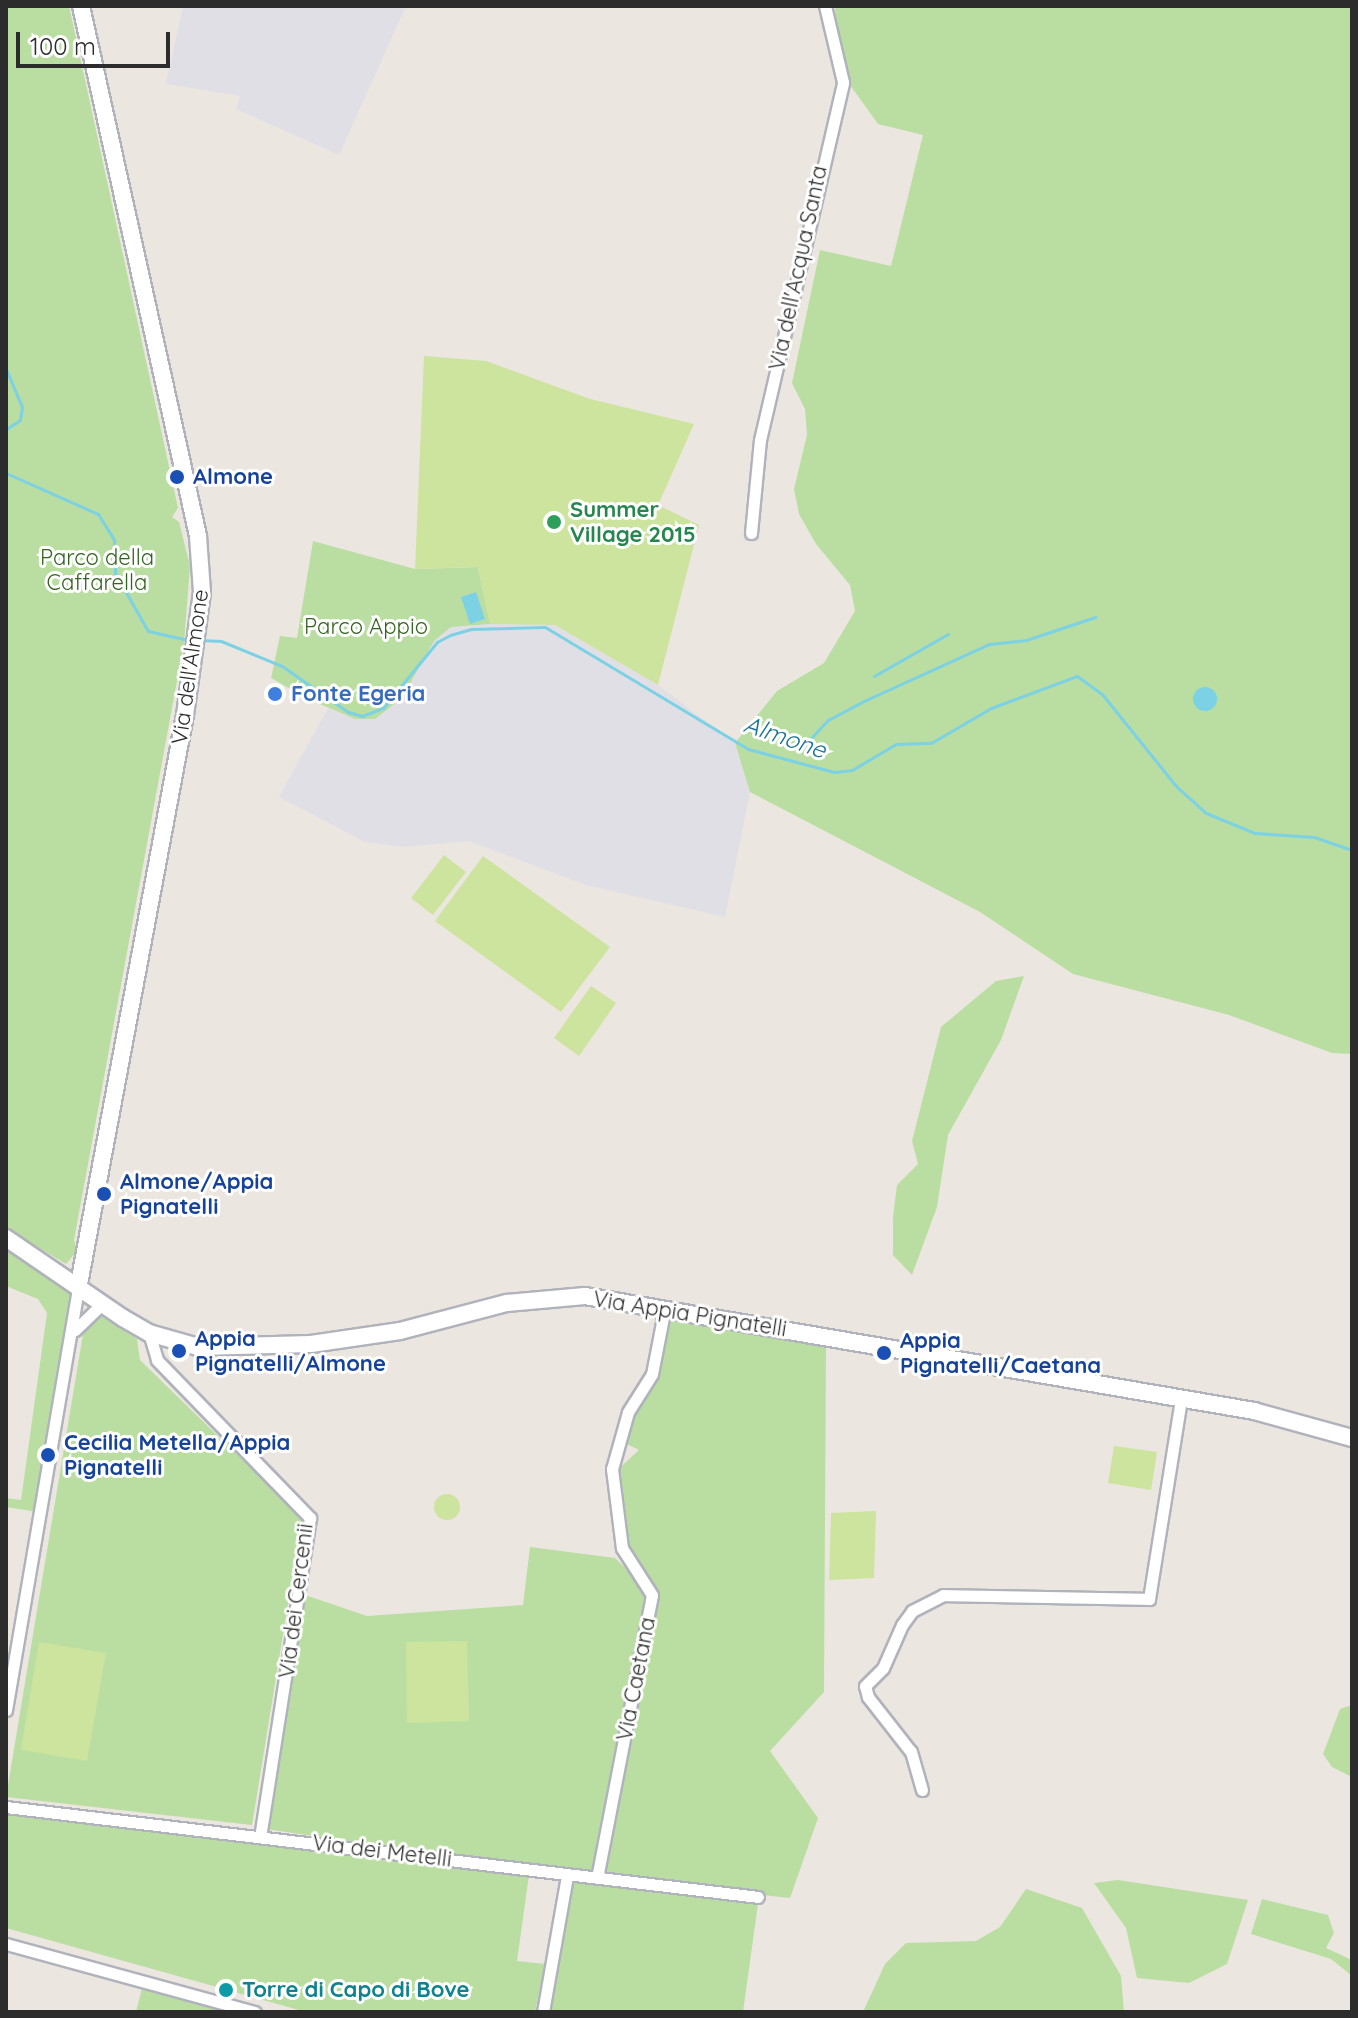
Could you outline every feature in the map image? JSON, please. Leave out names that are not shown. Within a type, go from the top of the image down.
[{"type":"main road","name":"Via dell'Almone","points":[[79,1284],[196,643],[202,592],[198,536],[81,6]]},
{"type":"main road","name":"Via Appia Pignatelli","points":[[6,1238],[149,1333],[198,1347],[236,1350],[400,1331],[550,1297],[597,1297],[1278,1416],[1352,1438]]},
{"type":"street","name":"Via dell'Acqua Santa","points":[[751,533],[760,440],[843,82],[825,6]]},
{"type":"street","points":[[6,1710],[74,1330],[79,1284]]},
{"type":"street","points":[[74,1330],[102,1304]]},
{"type":"street","name":"Via Caetana","points":[[597,1878],[652,1595],[622,1548],[612,1469],[628,1412],[652,1374],[665,1307]]},
{"type":"street","name":"Via dei Cercenii","points":[[149,1333],[157,1360],[310,1518],[260,1836]]},
{"type":"street","points":[[922,1790],[911,1752],[868,1697],[865,1686],[883,1668],[902,1625],[912,1611],[943,1595],[1149,1599],[1181,1399]]},
{"type":"street","name":"Via dei Metelli","points":[[6,1807],[758,1897]]},
{"type":"street","points":[[543,2012],[567,1876]]},
{"type":"street","points":[[6,1944],[255,2012]]},
{"type":"shaded area","points":[[183,6],[406,6],[339,155],[236,109],[240,96],[166,84]]},
{"type":"shaded area","points":[[502,623],[555,625],[658,685],[735,743],[750,792],[725,917],[586,885],[469,841],[403,847],[365,842],[279,797],[328,708],[355,719],[375,719],[402,698],[434,641],[451,627]]},
{"type":"green space","name":"Parco della Caffarella","points":[[6,6],[69,6],[178,508],[172,517],[179,522],[190,566],[184,643],[74,1240],[77,1251],[66,1264],[6,1228]]},
{"type":"green space","points":[[835,6],[1352,6],[1352,1054],[1332,1053],[1229,1015],[1073,974],[980,912],[750,792],[735,743],[777,691],[824,663],[855,611],[850,585],[816,544],[799,514],[794,489],[807,435],[805,409],[792,383],[820,250],[891,266],[923,135],[878,124],[850,85],[837,46]]},
{"type":"green space","name":"Summer Village 2015","points":[[424,356],[486,361],[590,399],[694,424],[658,505],[699,525],[658,685],[555,625],[490,624],[478,567],[415,569]]},
{"type":"green space","name":"Parco Appio","points":[[313,541],[415,569],[478,567],[490,624],[451,627],[434,641],[402,698],[375,719],[355,719],[306,698],[271,678],[280,636],[297,638]]},
{"type":"green space","points":[[444,855],[466,872],[433,915],[411,898]]},
{"type":"green space","points":[[483,856],[610,947],[561,1012],[435,921]]},
{"type":"green space","points":[[1024,976],[1001,1040],[948,1135],[937,1207],[912,1275],[893,1255],[893,1217],[897,1185],[918,1164],[912,1141],[941,1027],[996,981]]},
{"type":"green space","points":[[591,986],[616,1003],[579,1056],[554,1038]]},
{"type":"green space","points":[[6,1243],[61,1277],[74,1299],[38,1512],[6,1507],[6,1498],[21,1500],[47,1313],[38,1299],[6,1286]]},
{"type":"green space","points":[[666,1313],[826,1346],[824,1692],[770,1751],[818,1818],[790,1898],[597,1878],[266,1829],[305,1595],[367,1616],[523,1605],[530,1547],[615,1558],[650,1592],[619,1535],[612,1475],[639,1450],[623,1442],[634,1404],[652,1383]]},
{"type":"green space","points":[[101,1316],[137,1339],[140,1360],[302,1518],[252,1825],[6,1797],[83,1334]]},
{"type":"green space","points":[[1114,1446],[1157,1452],[1151,1490],[1108,1483]]},
{"type":"green space","points":[[447,1494],[456,1498],[460,1507],[456,1516],[447,1520],[438,1516],[434,1507],[438,1498]]},
{"type":"green space","points":[[876,1511],[874,1578],[829,1580],[831,1513]]},
{"type":"green space","points":[[467,1641],[469,1721],[407,1723],[406,1642]]},
{"type":"green space","points":[[39,1642],[106,1653],[87,1761],[21,1750]]},
{"type":"green space","points":[[1352,1705],[1352,1777],[1332,1767],[1323,1754],[1340,1709]]},
{"type":"green space","points":[[6,1810],[529,1875],[517,1961],[545,1964],[535,2012],[306,2012],[6,1928]]},
{"type":"green space","points":[[1118,1880],[1248,1900],[1227,1964],[1189,1983],[1137,1978],[1126,1928],[1094,1883]]},
{"type":"green space","points":[[571,1881],[758,1904],[743,2012],[548,2012]]},
{"type":"green space","points":[[1026,1889],[1082,1908],[1121,1976],[1124,2012],[863,2012],[885,1964],[906,1943],[976,1941],[1000,1927]]},
{"type":"green space","points":[[1262,1899],[1328,1915],[1334,1933],[1326,1948],[1352,1960],[1352,1976],[1331,1959],[1251,1934]]},
{"type":"green space","points":[[142,1988],[223,2010],[136,2012]]},
{"type":"water","points":[[476,592],[485,619],[470,624],[461,597]]},
{"type":"water","points":[[1200,687],[1210,687],[1217,694],[1217,704],[1210,711],[1200,711],[1193,704],[1193,694]]},
{"type":"waterway","name":"Almone","points":[[6,369],[22,407],[20,420],[6,429]]},
{"type":"waterway","name":"Almone","points":[[6,473],[98,514],[114,540],[115,573],[148,631],[188,640]]},
{"type":"waterway","points":[[811,738],[828,720],[989,644],[1026,640],[1095,617]]},
{"type":"waterway","name":"Almone","points":[[200,640],[221,641],[282,666],[348,712],[362,716],[383,708],[437,642],[450,635],[471,629],[545,627],[748,749],[834,772],[852,770],[896,744],[931,743],[991,708],[1077,676],[1102,694],[1176,786],[1206,813],[1255,833],[1314,837],[1352,850]]},
{"type":"waterway","points":[[874,676],[948,634]]},
{"type":"place","name":"Almone","points":[[177,477]]},
{"type":"place","name":"Summer Village 2015","points":[[554,522]]},
{"type":"place","name":"Fonte Egeria","points":[[275,694]]},
{"type":"place","name":"Almone/Appia Pignatelli","points":[[104,1194]]},
{"type":"place","name":"Appia Pignatelli/Almone","points":[[179,1351]]},
{"type":"place","name":"Appia Pignatelli/Caetana","points":[[884,1353]]},
{"type":"place","name":"Cecilia Metella/Appia Pignatelli","points":[[48,1455]]},
{"type":"place","name":"Torre di Capo di Bove","points":[[226,1990]]}]
